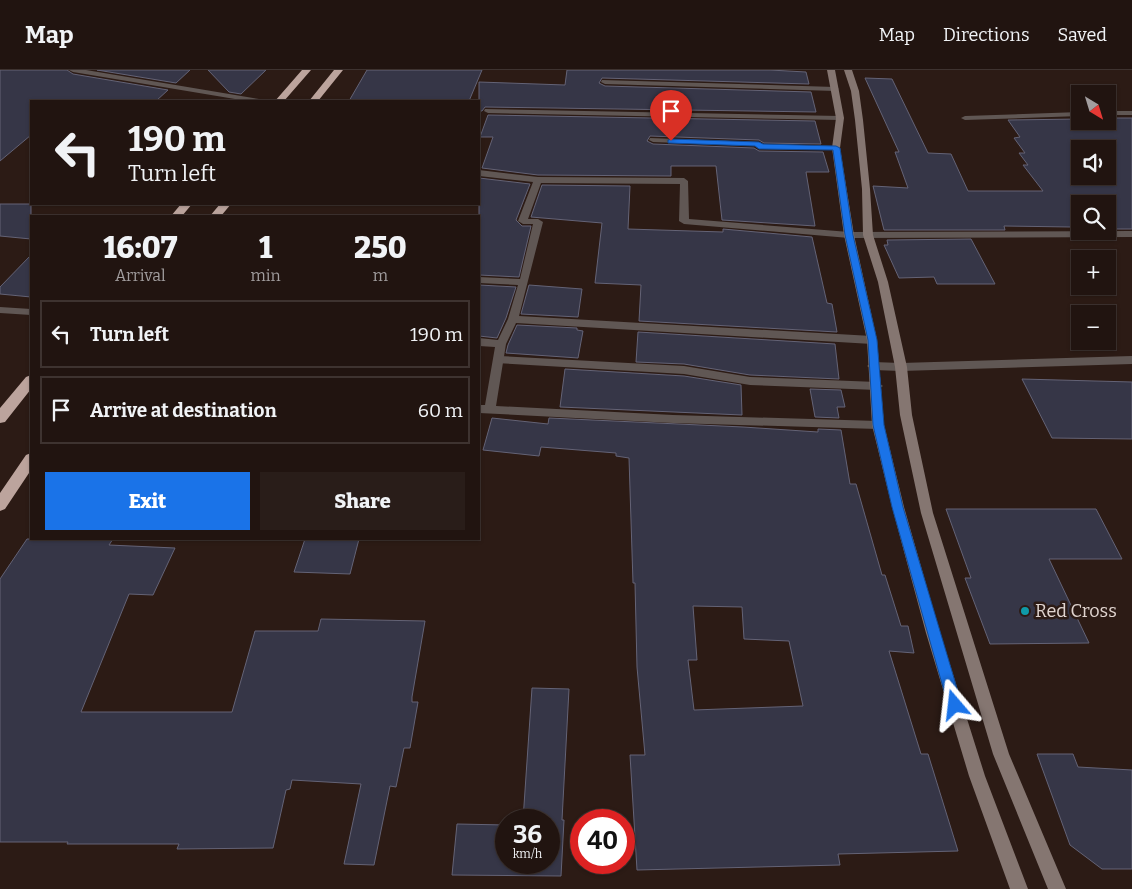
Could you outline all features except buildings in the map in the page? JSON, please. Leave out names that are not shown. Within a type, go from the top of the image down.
[{"type":"highway","points":[[280,100],[307,70]]},
{"type":"highway","points":[[314,100],[339,70]]},
{"type":"highway","points":[[177,215],[186,205]]},
{"type":"highway","points":[[216,215],[225,205]]},
{"type":"highway","points":[[0,418],[30,381]]},
{"type":"highway","points":[[0,505],[30,460]]},
{"type":"street","points":[[73,70],[253,100]]},
{"type":"street","points":[[831,70],[840,118],[836,148],[849,235],[872,340],[873,366],[877,386],[878,425],[898,507],[977,776],[1019,889]]},
{"type":"street","points":[[848,70],[855,91],[859,120],[866,189],[868,236],[883,282],[901,367],[906,414],[927,513],[1001,754],[1057,889]]},
{"type":"street","points":[[605,82],[835,89]]},
{"type":"street","points":[[488,111],[840,118]]},
{"type":"street","points":[[1116,113],[1132,113]]},
{"type":"street","points":[[965,118],[1071,114]]},
{"type":"street","points":[[653,140],[759,144],[759,147],[836,148]]},
{"type":"street","points":[[480,173],[538,180],[684,181],[684,221],[868,236],[1132,234]]},
{"type":"street","points":[[538,180],[523,221],[538,222],[524,282],[513,319],[501,344],[499,360],[484,409],[673,419],[878,425]]},
{"type":"street","points":[[480,280],[524,282]]},
{"type":"street","points":[[0,310],[30,312]]},
{"type":"street","points":[[513,319],[872,340]]},
{"type":"street","points":[[480,342],[501,344]]},
{"type":"street","points":[[499,360],[684,370],[750,381],[877,386]]},
{"type":"street","points":[[873,366],[901,367],[1132,360]]},
{"type":"place","name":"Red Cross","points":[[1025,611]]},
{"type":"route","points":[[671,141],[759,144],[759,147],[836,148],[849,235],[872,340],[873,366],[877,386],[878,425],[898,507],[955,705]]}]
